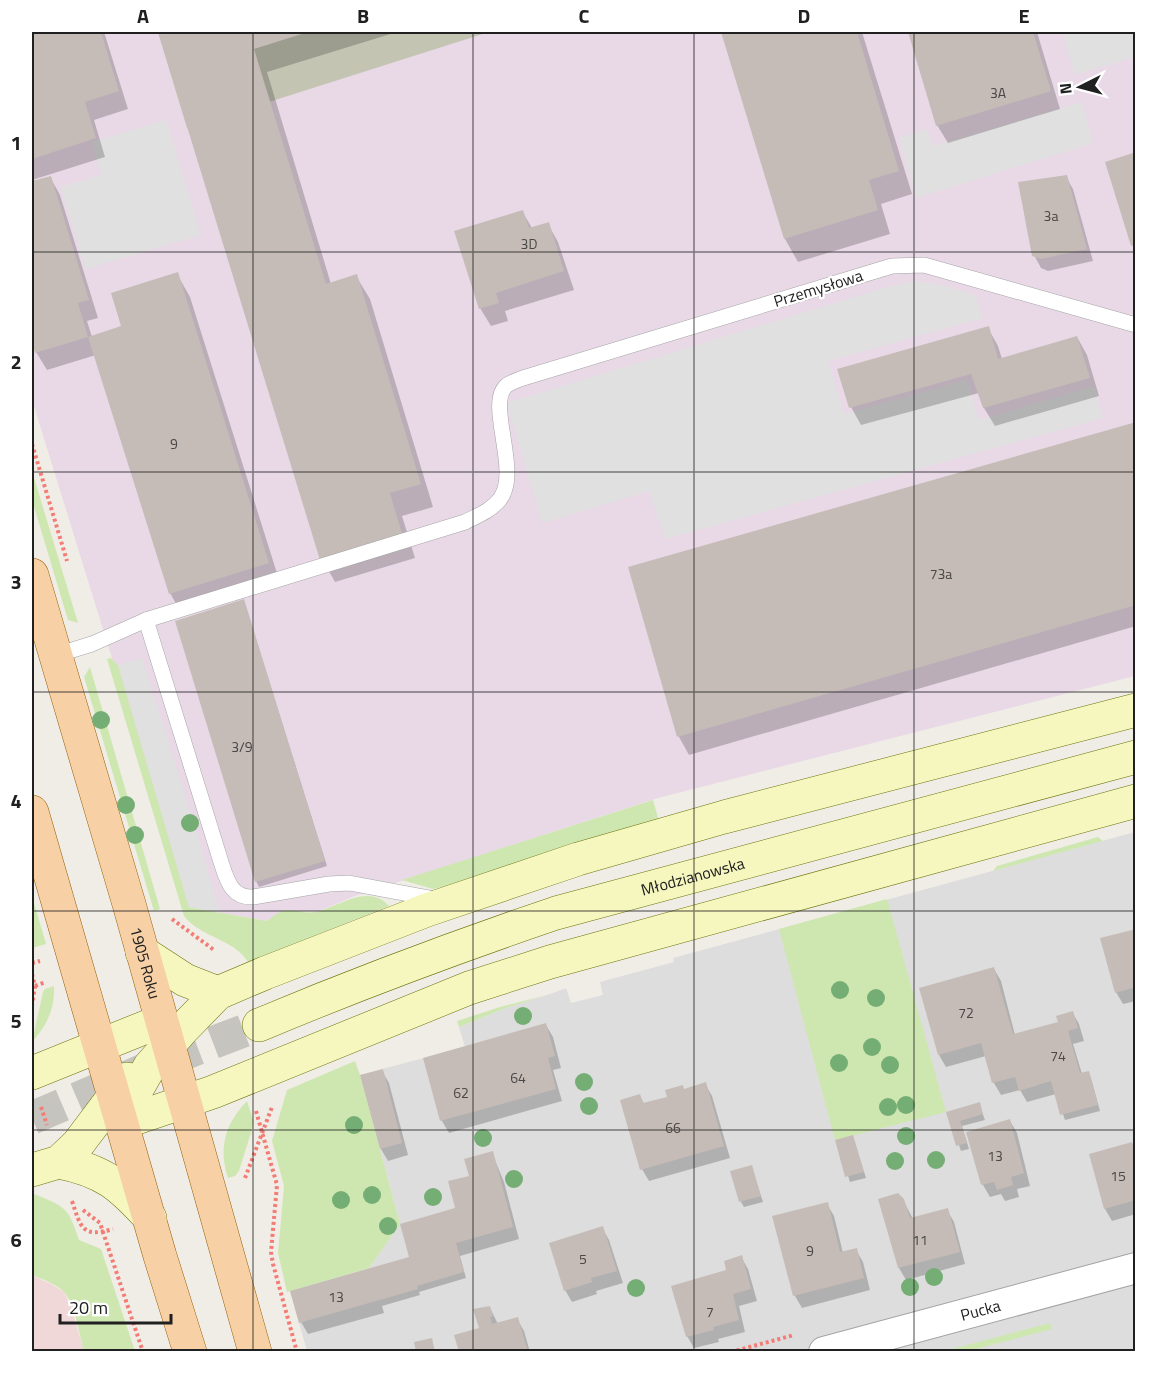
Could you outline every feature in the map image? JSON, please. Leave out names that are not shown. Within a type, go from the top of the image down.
[{"type":"main road","name":"1905 Roku","points":[[32,575],[255,1352]]},
{"type":"main road","points":[[45,1166],[78,1144],[118,1109],[134,1069],[165,1034],[218,993],[453,901],[578,859],[724,818],[1136,710]]},
{"type":"main road","name":"Młodzianowska","points":[[259,1025],[447,951],[556,913],[1136,757]]},
{"type":"main road","points":[[118,1109],[184,1102],[272,1069],[469,988],[550,962],[1136,801]]},
{"type":"main road","points":[[32,812],[190,1352]]},
{"type":"main road","points":[[142,952],[185,980],[218,993]]},
{"type":"main road","points":[[32,1073],[99,1045],[165,1034]]},
{"type":"main road","points":[[45,1166],[94,1172],[111,1180],[128,1194],[150,1218]]},
{"type":"street","name":"Pucka","points":[[824,1352],[1136,1268]]},
{"type":"lane","name":"Przemysłowa","points":[[146,620],[465,522],[490,508],[501,498],[507,478],[500,411],[501,394],[505,387],[523,378],[892,266],[924,265],[1136,325]]},
{"type":"lane","points":[[56,655],[92,644],[146,620],[223,869],[230,887],[237,894],[253,897],[329,884],[350,883],[412,896],[453,901]]},
{"type":"path","points":[[32,974],[35,986],[32,1005]]},
{"type":"path","points":[[243,1182],[263,1133]]},
{"type":"path","points":[[100,1223],[143,1352]]},
{"type":"path","points":[[273,1264],[297,1352]]},
{"type":"shaded area","points":[[32,32],[1135,32],[1135,676],[658,798],[355,896],[319,911],[283,911],[267,921],[189,907],[32,400]]},
{"type":"shaded area","points":[[158,32],[489,32],[187,128]]},
{"type":"shaded area","points":[[1062,32],[1135,32],[1135,57],[1075,75]]},
{"type":"shaded area","points":[[1082,102],[1093,143],[916,198],[899,138],[927,129],[933,146]]},
{"type":"shaded area","points":[[166,120],[201,235],[85,269],[61,187],[101,175],[92,142]]},
{"type":"shaded area","points":[[914,281],[943,285],[976,296],[983,318],[828,361],[844,414],[967,380],[979,420],[1094,386],[1103,418],[665,539],[649,491],[542,523],[507,403],[884,288]]},
{"type":"shaded area","points":[[142,658],[192,818],[185,820],[188,827],[194,825],[220,913],[189,907],[118,665]]},
{"type":"shaded area","points":[[1135,832],[1135,1351],[307,1351],[290,1291],[369,1268],[400,1224],[360,1075],[465,1047],[459,1027],[503,1009],[566,988],[571,1003],[603,995],[600,982],[674,962],[673,958]]},
{"type":"shaded area","points":[[32,1275],[64,1292],[71,1307],[84,1351],[32,1352]]},
{"type":"green space","points":[[32,471],[78,623],[68,620],[32,500]]},
{"type":"green space","points":[[111,658],[118,665],[189,907],[267,921],[283,911],[315,912],[362,896],[381,899],[389,906],[248,962],[234,948],[191,923],[184,916],[107,659]]},
{"type":"green space","points":[[90,667],[160,909],[154,911],[84,677]]},
{"type":"green space","points":[[653,800],[659,821],[433,889],[402,880]]},
{"type":"green space","points":[[1098,837],[1103,841],[993,871],[997,866]]},
{"type":"green space","points":[[32,896],[46,944],[32,948]]},
{"type":"green space","points":[[887,899],[946,1112],[835,1140],[779,929]]},
{"type":"green space","points":[[54,986],[49,1016],[32,1042],[43,992]]},
{"type":"green space","points":[[543,996],[459,1027],[457,1021],[500,1007]]},
{"type":"green space","points":[[355,1061],[400,1224],[369,1268],[287,1292],[278,1253],[284,1186],[272,1141],[287,1090]]},
{"type":"green space","points":[[247,1101],[254,1123],[239,1171],[235,1176],[228,1178],[224,1157],[226,1137],[233,1119]]},
{"type":"green space","points":[[32,1195],[53,1202],[68,1214],[79,1240],[101,1249],[135,1351],[84,1351],[75,1313],[65,1293],[54,1284],[32,1275]]},
{"type":"green space","points":[[1050,1323],[1052,1329],[969,1351],[944,1351]]},
{"type":"building","points":[[32,32],[101,32],[119,91],[85,102],[96,138],[32,159]]},
{"type":"building","points":[[158,32],[308,32],[254,49],[326,284],[357,274],[421,484],[390,493],[402,534],[320,560]]},
{"type":"building","points":[[721,32],[857,32],[899,171],[869,180],[878,210],[784,239]]},
{"type":"building","points":[[908,32],[1033,32],[1051,91],[936,126]]},
{"type":"building","points":[[1136,152],[1136,245],[1131,246],[1105,162]]},
{"type":"building","points":[[1067,175],[1087,249],[1041,259],[1032,256],[1018,182]]},
{"type":"building","points":[[51,176],[89,300],[78,303],[88,337],[35,353],[32,341],[32,181]]},
{"type":"building","points":[[523,210],[529,228],[549,222],[564,271],[496,293],[499,303],[479,309],[454,231]]},
{"type":"building","points":[[178,272],[269,563],[169,594],[88,337],[121,326],[111,293]]},
{"type":"building","points":[[989,326],[998,359],[1077,336],[1090,378],[983,408],[971,374],[849,408],[837,369]]},
{"type":"building","points":[[1136,422],[1136,605],[677,737],[628,567]]},
{"type":"building","points":[[244,599],[325,861],[255,882],[175,621]]},
{"type":"building","points":[[1136,929],[1136,987],[1115,993],[1100,938]]},
{"type":"building","points":[[994,967],[1013,1034],[1058,1022],[1056,1016],[1073,1011],[1078,1028],[1068,1031],[1080,1073],[1089,1071],[1098,1105],[1060,1115],[1051,1081],[1019,1091],[1015,1077],[992,1083],[981,1043],[938,1055],[919,988]]},
{"type":"building","points":[[546,1023],[555,1056],[548,1058],[556,1089],[440,1121],[423,1058]]},
{"type":"building","points":[[383,1069],[402,1143],[380,1149],[360,1075]]},
{"type":"building","points":[[706,1082],[724,1146],[640,1170],[620,1100],[640,1094],[643,1103],[667,1097],[665,1090],[683,1085],[684,1089]]},
{"type":"building","points":[[980,1102],[983,1114],[960,1121],[967,1143],[956,1146],[946,1112]]},
{"type":"building","points":[[1010,1119],[1024,1173],[1011,1177],[1013,1185],[997,1190],[994,1182],[981,1185],[966,1132]]},
{"type":"building","points":[[853,1135],[864,1172],[845,1177],[835,1140]]},
{"type":"building","points":[[1132,1142],[1136,1153],[1136,1200],[1104,1209],[1089,1154]]},
{"type":"building","points":[[493,1151],[513,1227],[456,1243],[464,1272],[417,1286],[418,1289],[299,1323],[290,1291],[409,1257],[400,1224],[455,1208],[448,1181],[469,1176],[464,1159]]},
{"type":"building","points":[[752,1165],[761,1196],[739,1202],[730,1171]]},
{"type":"building","points":[[898,1193],[904,1199],[910,1218],[948,1208],[960,1252],[898,1268],[878,1199]]},
{"type":"building","points":[[828,1202],[840,1252],[857,1248],[864,1278],[793,1296],[772,1216]]},
{"type":"building","points":[[603,1226],[617,1271],[591,1278],[592,1282],[564,1291],[549,1243]]},
{"type":"building","points":[[742,1255],[751,1289],[733,1294],[739,1320],[713,1327],[714,1330],[686,1337],[671,1286],[726,1270],[724,1261]]},
{"type":"building","points":[[490,1306],[493,1316],[490,1317],[492,1324],[518,1317],[528,1352],[459,1352],[454,1335],[479,1328],[473,1309]]},
{"type":"building","points":[[432,1338],[435,1352],[416,1352],[414,1342]]},
{"type":"tunnel","points":[[32,1118],[160,1063],[259,1025]]}]
